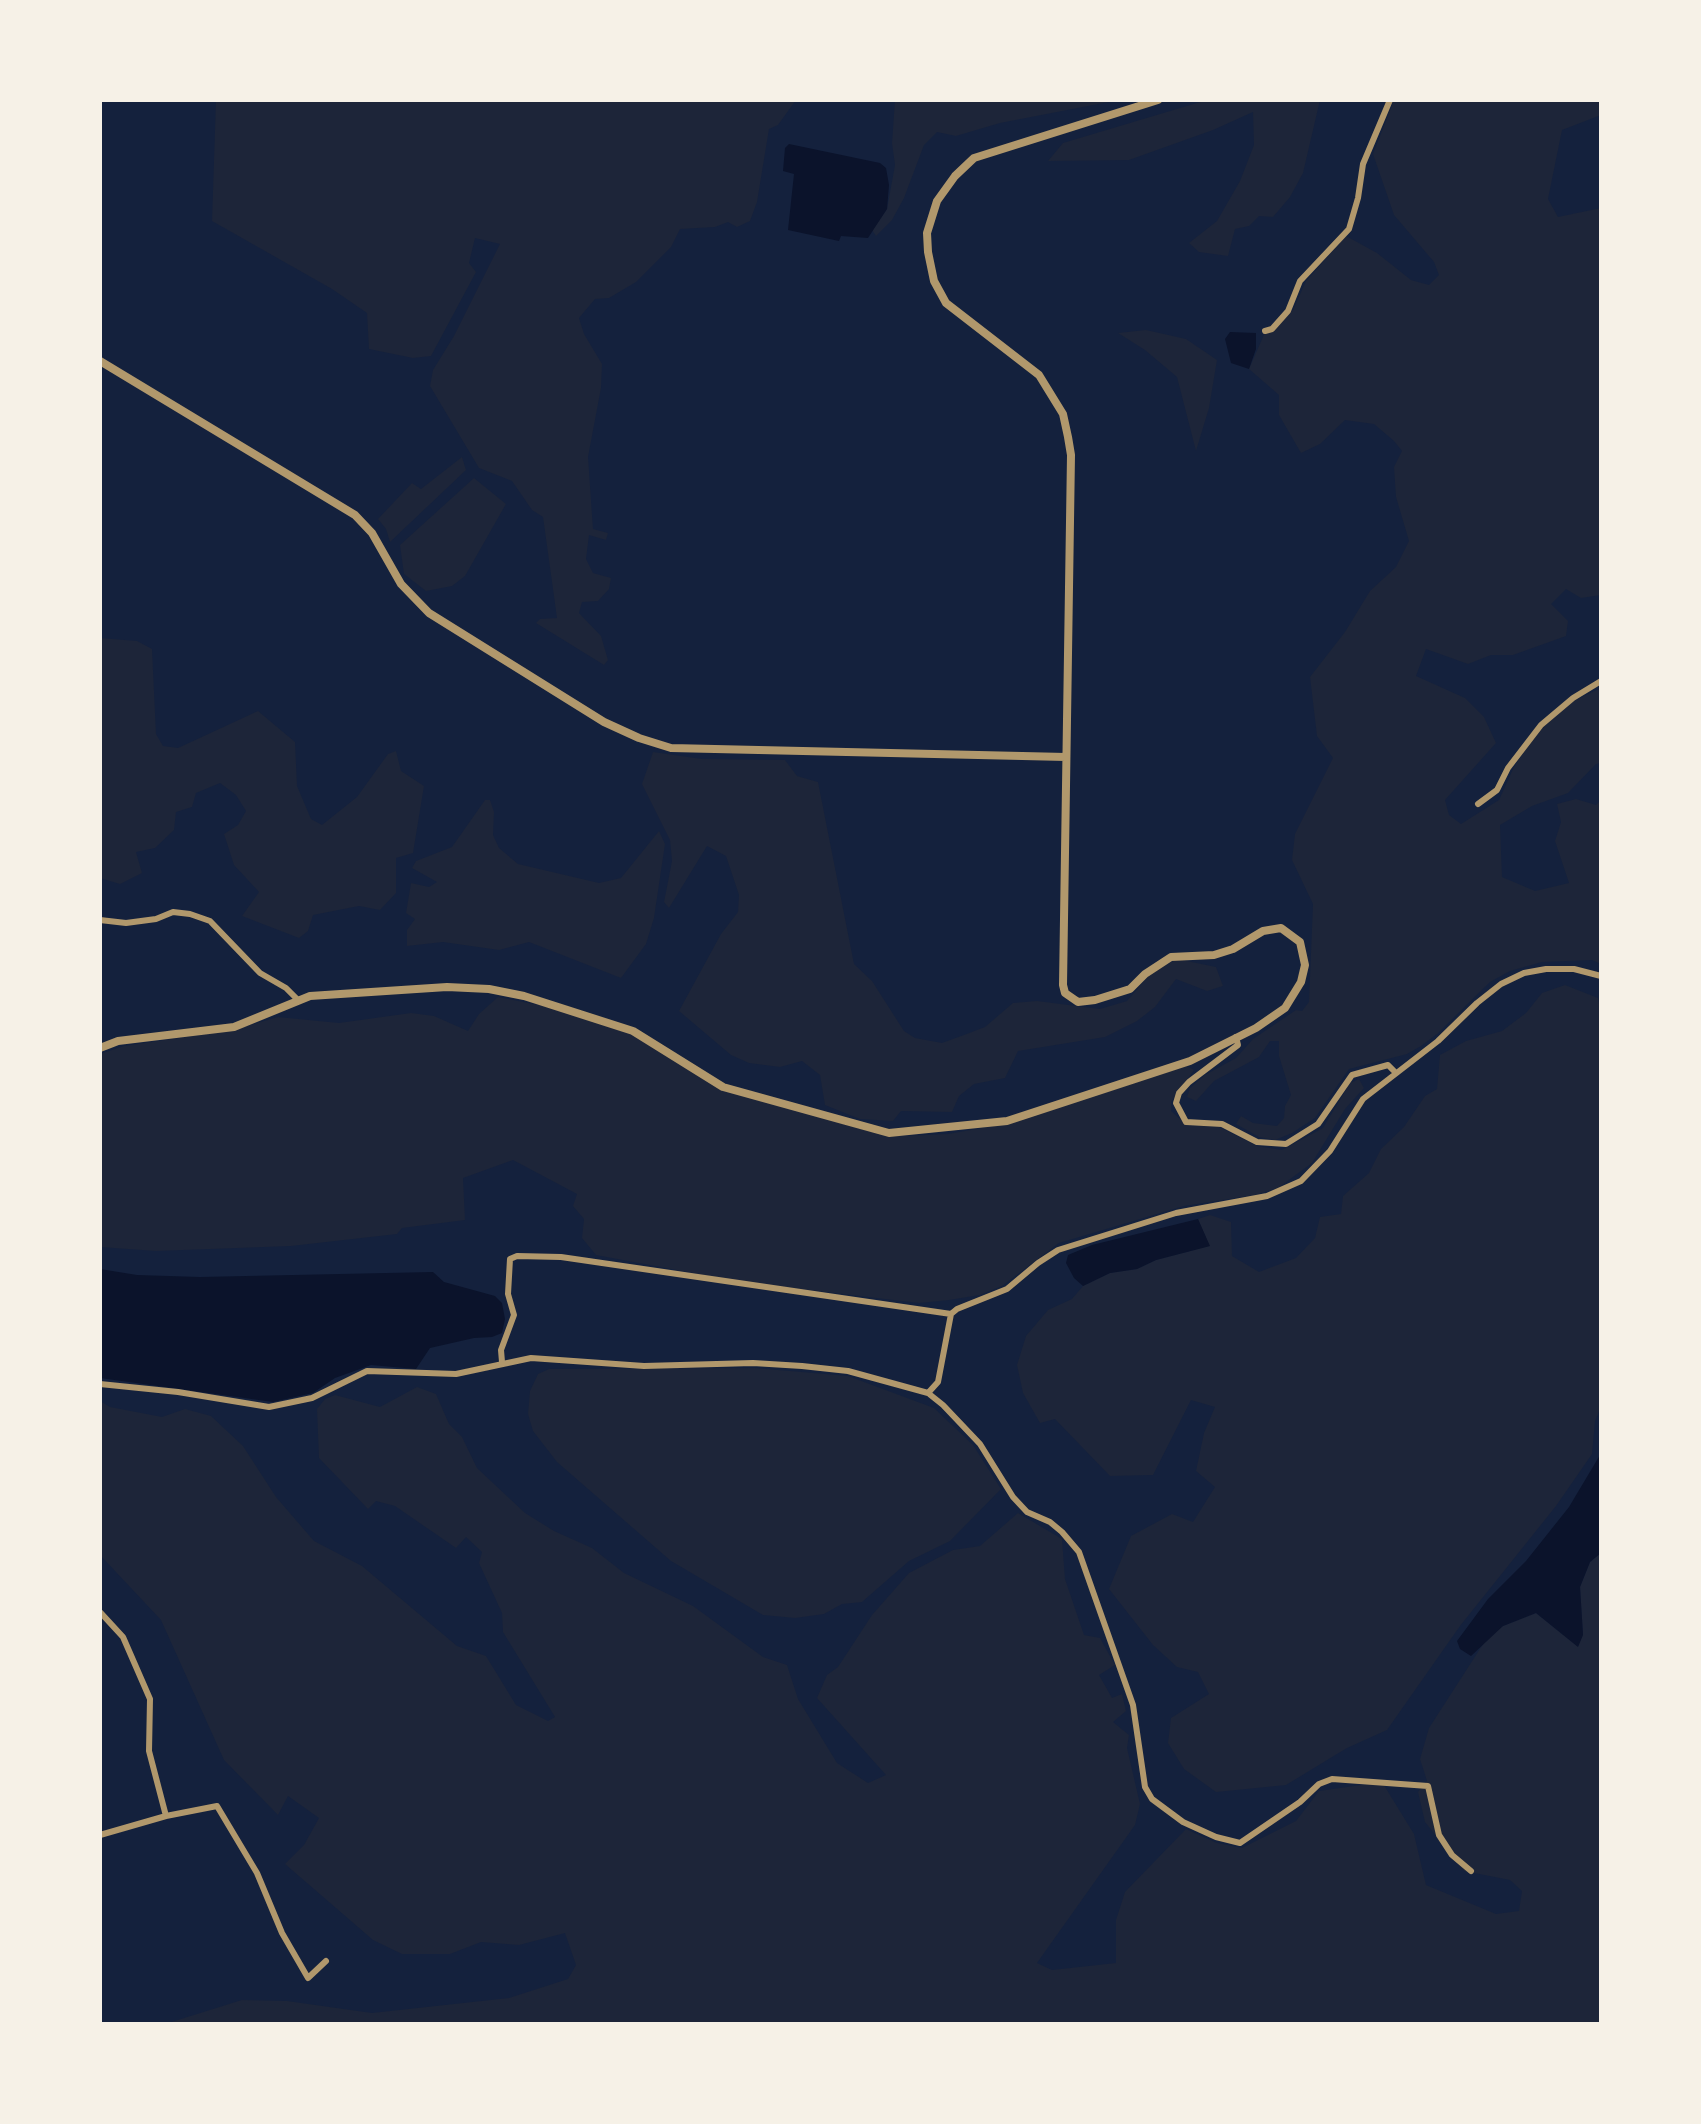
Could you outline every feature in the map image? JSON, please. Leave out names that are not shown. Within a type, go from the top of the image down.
[{"type":"street","points":[[100,1048],[118,1041],[234,1028],[297,1000],[328,993],[447,987],[490,989],[632,1031],[723,1087],[889,1133],[1008,1121],[1190,1061],[1285,1008],[1301,982],[1305,965],[1300,942],[1281,928],[1263,931],[1214,955],[1171,957],[1130,989],[1095,1000],[1078,1002],[1066,993],[1063,985],[1071,488],[1068,437],[1062,414],[1039,376],[946,303],[934,282],[927,233],[945,188],[974,158],[1158,100]]},
{"type":"street","points":[[1265,331],[1272,329],[1288,310],[1308,271],[1349,229],[1362,164],[1390,100]]},
{"type":"street","points":[[100,361],[354,516],[372,532],[401,584],[430,613],[604,722],[638,738],[671,748],[1066,758]]},
{"type":"street","points":[[1478,804],[1498,790],[1508,768],[1541,725],[1601,681]]},
{"type":"street","points":[[100,920],[126,923],[173,912],[210,922],[260,973],[286,988],[297,1000]]},
{"type":"street","points":[[502,1362],[501,1350],[514,1315],[508,1294],[510,1259],[517,1256],[561,1258],[950,1314],[1007,1290],[1058,1250],[1176,1213],[1267,1196],[1300,1181],[1330,1151],[1363,1099],[1438,1041],[1477,1003],[1513,978],[1546,969],[1601,976]]},
{"type":"street","points":[[1236,1037],[1238,1045],[1180,1093],[1176,1103],[1186,1122],[1222,1124],[1257,1142],[1286,1144],[1318,1124],[1352,1074],[1388,1065],[1395,1072]]},
{"type":"street","points":[[928,1393],[938,1382],[950,1314]]},
{"type":"street","points":[[100,1384],[268,1407],[312,1398],[367,1371],[437,1376],[531,1358],[644,1366],[753,1362],[802,1366],[862,1374],[928,1393],[980,1444],[1012,1497],[1026,1512],[1050,1522],[1079,1552],[1133,1705],[1145,1787],[1152,1798],[1183,1822],[1240,1843],[1300,1802],[1319,1784],[1332,1779],[1428,1786],[1439,1836],[1471,1871]]},
{"type":"street","points":[[100,1612],[124,1637],[150,1698],[149,1750],[166,1816]]},
{"type":"street","points":[[100,1836],[217,1806],[257,1873],[282,1933],[308,1978],[326,1961]]},
{"type":"shaded area","points":[[216,100],[796,100],[778,125],[769,129],[757,202],[750,221],[737,227],[728,222],[715,227],[680,229],[671,247],[636,282],[609,298],[595,299],[579,318],[602,364],[588,457],[593,529],[608,533],[606,540],[589,535],[586,559],[593,573],[611,578],[609,589],[598,601],[582,602],[579,613],[601,636],[608,660],[604,665],[536,623],[557,618],[543,517],[532,510],[512,481],[479,468],[430,386],[433,370],[500,244],[475,238],[469,263],[476,272],[431,356],[413,358],[369,349],[367,313],[212,221]]},
{"type":"shaded area","points":[[895,100],[1119,100],[1000,123],[956,136],[937,132],[924,145],[892,220],[876,236],[872,230],[887,209],[895,165]]},
{"type":"shaded area","points":[[1207,100],[1320,100],[1303,173],[1290,197],[1273,217],[1259,216],[1249,226],[1235,229],[1228,256],[1199,252],[1189,243],[1217,221],[1240,181],[1254,145],[1253,112],[1129,160],[1048,161],[1063,143]]},
{"type":"shaded area","points":[[1394,100],[1601,100],[1601,115],[1562,130],[1548,199],[1558,217],[1601,208],[1601,595],[1581,598],[1566,589],[1551,604],[1568,621],[1566,636],[1513,655],[1491,655],[1468,664],[1426,649],[1416,676],[1465,698],[1484,717],[1496,743],[1445,800],[1449,815],[1461,824],[1499,800],[1514,767],[1540,727],[1571,702],[1601,688],[1601,763],[1568,793],[1532,806],[1500,825],[1502,877],[1535,891],[1569,883],[1555,841],[1561,822],[1557,804],[1576,799],[1596,805],[1601,800],[1601,964],[1592,960],[1542,962],[1510,971],[1490,982],[1421,1046],[1407,1054],[1349,1069],[1315,1118],[1275,1140],[1259,1137],[1236,1124],[1241,1116],[1253,1123],[1277,1126],[1284,1118],[1291,1095],[1279,1056],[1279,1041],[1270,1041],[1259,1057],[1214,1081],[1196,1101],[1187,1097],[1190,1088],[1205,1075],[1236,1058],[1253,1039],[1296,1010],[1302,1011],[1309,1002],[1313,904],[1292,860],[1295,834],[1333,758],[1317,736],[1310,677],[1370,591],[1396,567],[1409,541],[1396,497],[1394,467],[1402,451],[1394,441],[1374,424],[1345,420],[1320,444],[1301,453],[1279,415],[1279,395],[1249,369],[1266,330],[1293,310],[1306,281],[1346,236],[1377,253],[1411,280],[1429,285],[1439,275],[1434,262],[1394,215],[1373,154]]},
{"type":"shaded area","points":[[789,144],[880,163],[886,168],[887,209],[868,238],[841,236],[839,241],[788,230],[794,174],[783,171],[785,148]]},
{"type":"shaded area","points":[[1146,330],[1186,339],[1217,360],[1196,451],[1177,377],[1118,333]]},
{"type":"shaded area","points":[[1230,332],[1256,333],[1256,349],[1249,369],[1231,363],[1225,339]]},
{"type":"shaded area","points":[[462,457],[466,470],[390,542],[378,519],[412,483],[421,489]]},
{"type":"shaded area","points":[[474,478],[506,504],[465,576],[452,586],[426,591],[404,574],[400,545]]},
{"type":"shaded area","points":[[100,638],[137,641],[152,649],[156,734],[163,746],[178,748],[258,711],[295,742],[297,786],[311,819],[322,825],[357,797],[388,754],[396,751],[401,771],[424,786],[413,853],[396,858],[396,893],[380,910],[359,906],[313,915],[308,931],[299,938],[242,916],[259,892],[234,865],[224,834],[238,825],[246,811],[236,795],[220,783],[196,793],[192,807],[176,812],[174,830],[155,848],[136,852],[142,873],[120,884],[100,878]]},
{"type":"shaded area","points":[[653,752],[702,759],[785,760],[797,776],[818,782],[854,964],[872,981],[904,1031],[915,1038],[942,1043],[985,1027],[1013,1003],[1037,1001],[1100,1009],[1127,1001],[1150,974],[1177,959],[1216,967],[1223,986],[1207,991],[1176,979],[1155,1007],[1105,1037],[1018,1051],[1005,1078],[974,1084],[959,1096],[952,1112],[901,1111],[893,1121],[860,1119],[825,1105],[820,1075],[802,1061],[780,1067],[749,1063],[731,1055],[679,1011],[721,934],[738,912],[739,895],[726,856],[707,846],[669,908],[664,902],[672,861],[670,840],[642,784]]},
{"type":"shaded area","points":[[485,800],[490,800],[494,812],[493,835],[499,848],[518,864],[599,883],[621,878],[659,831],[665,844],[654,918],[646,944],[621,978],[529,942],[499,950],[443,942],[407,946],[407,930],[415,919],[406,913],[411,883],[429,887],[437,882],[412,868],[416,861],[452,847]]},
{"type":"shaded area","points":[[1565,985],[1598,998],[1601,1014],[1601,1407],[1595,1421],[1592,1454],[1556,1506],[1460,1626],[1387,1730],[1347,1748],[1286,1785],[1216,1792],[1184,1769],[1168,1743],[1171,1718],[1209,1694],[1198,1672],[1177,1667],[1153,1645],[1109,1589],[1131,1536],[1172,1514],[1193,1522],[1215,1487],[1196,1471],[1204,1433],[1215,1407],[1191,1400],[1153,1475],[1110,1476],[1055,1419],[1040,1423],[1023,1393],[1017,1365],[1026,1336],[1048,1310],[1072,1299],[1083,1286],[1110,1273],[1137,1269],[1209,1246],[1198,1219],[1210,1215],[1231,1222],[1232,1256],[1259,1272],[1296,1258],[1315,1238],[1320,1217],[1341,1214],[1343,1196],[1369,1173],[1381,1149],[1404,1127],[1425,1096],[1437,1089],[1440,1055],[1466,1041],[1502,1031],[1526,1013],[1542,993]]},
{"type":"shaded area","points":[[498,997],[549,1007],[632,1032],[721,1088],[868,1131],[901,1136],[948,1134],[1005,1124],[1187,1066],[1194,1070],[1171,1102],[1171,1111],[1187,1125],[1219,1127],[1257,1146],[1282,1150],[1323,1128],[1350,1083],[1359,1079],[1364,1088],[1345,1109],[1312,1163],[1278,1188],[1184,1206],[1059,1243],[1002,1286],[980,1295],[949,1300],[919,1303],[741,1282],[596,1255],[582,1238],[584,1219],[573,1206],[577,1194],[513,1160],[463,1178],[465,1220],[402,1228],[397,1234],[291,1246],[156,1251],[100,1247],[100,1054],[124,1046],[233,1030],[278,1017],[339,1023],[411,1013],[434,1016],[468,1031]]},
{"type":"shaded area","points":[[1198,1219],[1210,1246],[1137,1269],[1110,1273],[1083,1286],[1066,1263],[1068,1255],[1092,1245]]},
{"type":"shaded area","points":[[100,1269],[137,1275],[200,1277],[433,1272],[444,1282],[495,1296],[502,1303],[505,1319],[502,1333],[492,1337],[430,1348],[416,1369],[371,1365],[335,1378],[313,1393],[273,1402],[100,1378]]},
{"type":"shaded area","points":[[755,1368],[848,1376],[934,1408],[973,1445],[1001,1489],[950,1541],[909,1561],[862,1602],[795,1618],[763,1615],[671,1561],[557,1462],[533,1431],[528,1414],[530,1391],[538,1374],[549,1369]]},
{"type":"shaded area","points":[[417,1387],[436,1394],[449,1424],[462,1437],[477,1468],[525,1513],[592,1548],[624,1573],[693,1606],[763,1657],[787,1665],[798,1699],[837,1763],[868,1783],[886,1775],[817,1698],[827,1675],[838,1667],[872,1615],[909,1573],[953,1550],[980,1546],[1018,1513],[1062,1539],[1065,1579],[1084,1635],[1100,1638],[1115,1665],[1099,1675],[1112,1698],[1122,1694],[1126,1711],[1113,1722],[1129,1735],[1127,1748],[1140,1804],[1135,1825],[1037,1963],[1052,1970],[1116,1963],[1116,1920],[1125,1892],[1186,1829],[1217,1843],[1242,1848],[1296,1821],[1319,1791],[1382,1782],[1414,1834],[1426,1885],[1496,1914],[1519,1911],[1522,1891],[1510,1880],[1464,1871],[1425,1822],[1418,1792],[1427,1781],[1420,1759],[1429,1728],[1487,1638],[1503,1626],[1536,1613],[1577,1646],[1583,1635],[1580,1587],[1590,1562],[1601,1553],[1601,2024],[165,2024],[242,2000],[287,2001],[372,2013],[509,1998],[568,1979],[576,1965],[565,1933],[519,1945],[481,1942],[450,1954],[402,1954],[373,1940],[285,1864],[304,1845],[319,1818],[288,1796],[278,1815],[224,1760],[161,1620],[100,1555],[100,1401],[110,1407],[162,1417],[185,1409],[211,1416],[243,1446],[276,1497],[314,1541],[362,1566],[457,1646],[486,1656],[516,1705],[548,1721],[555,1717],[503,1632],[502,1613],[479,1563],[482,1552],[466,1537],[456,1548],[395,1506],[376,1501],[368,1509],[319,1458],[317,1409],[325,1399],[335,1395],[380,1407]]},
{"type":"shaded area","points":[[1600,1455],[1601,1553],[1590,1562],[1580,1587],[1583,1635],[1578,1647],[1536,1613],[1503,1626],[1471,1656],[1460,1649],[1457,1641],[1488,1599],[1526,1561],[1569,1507]]}]
